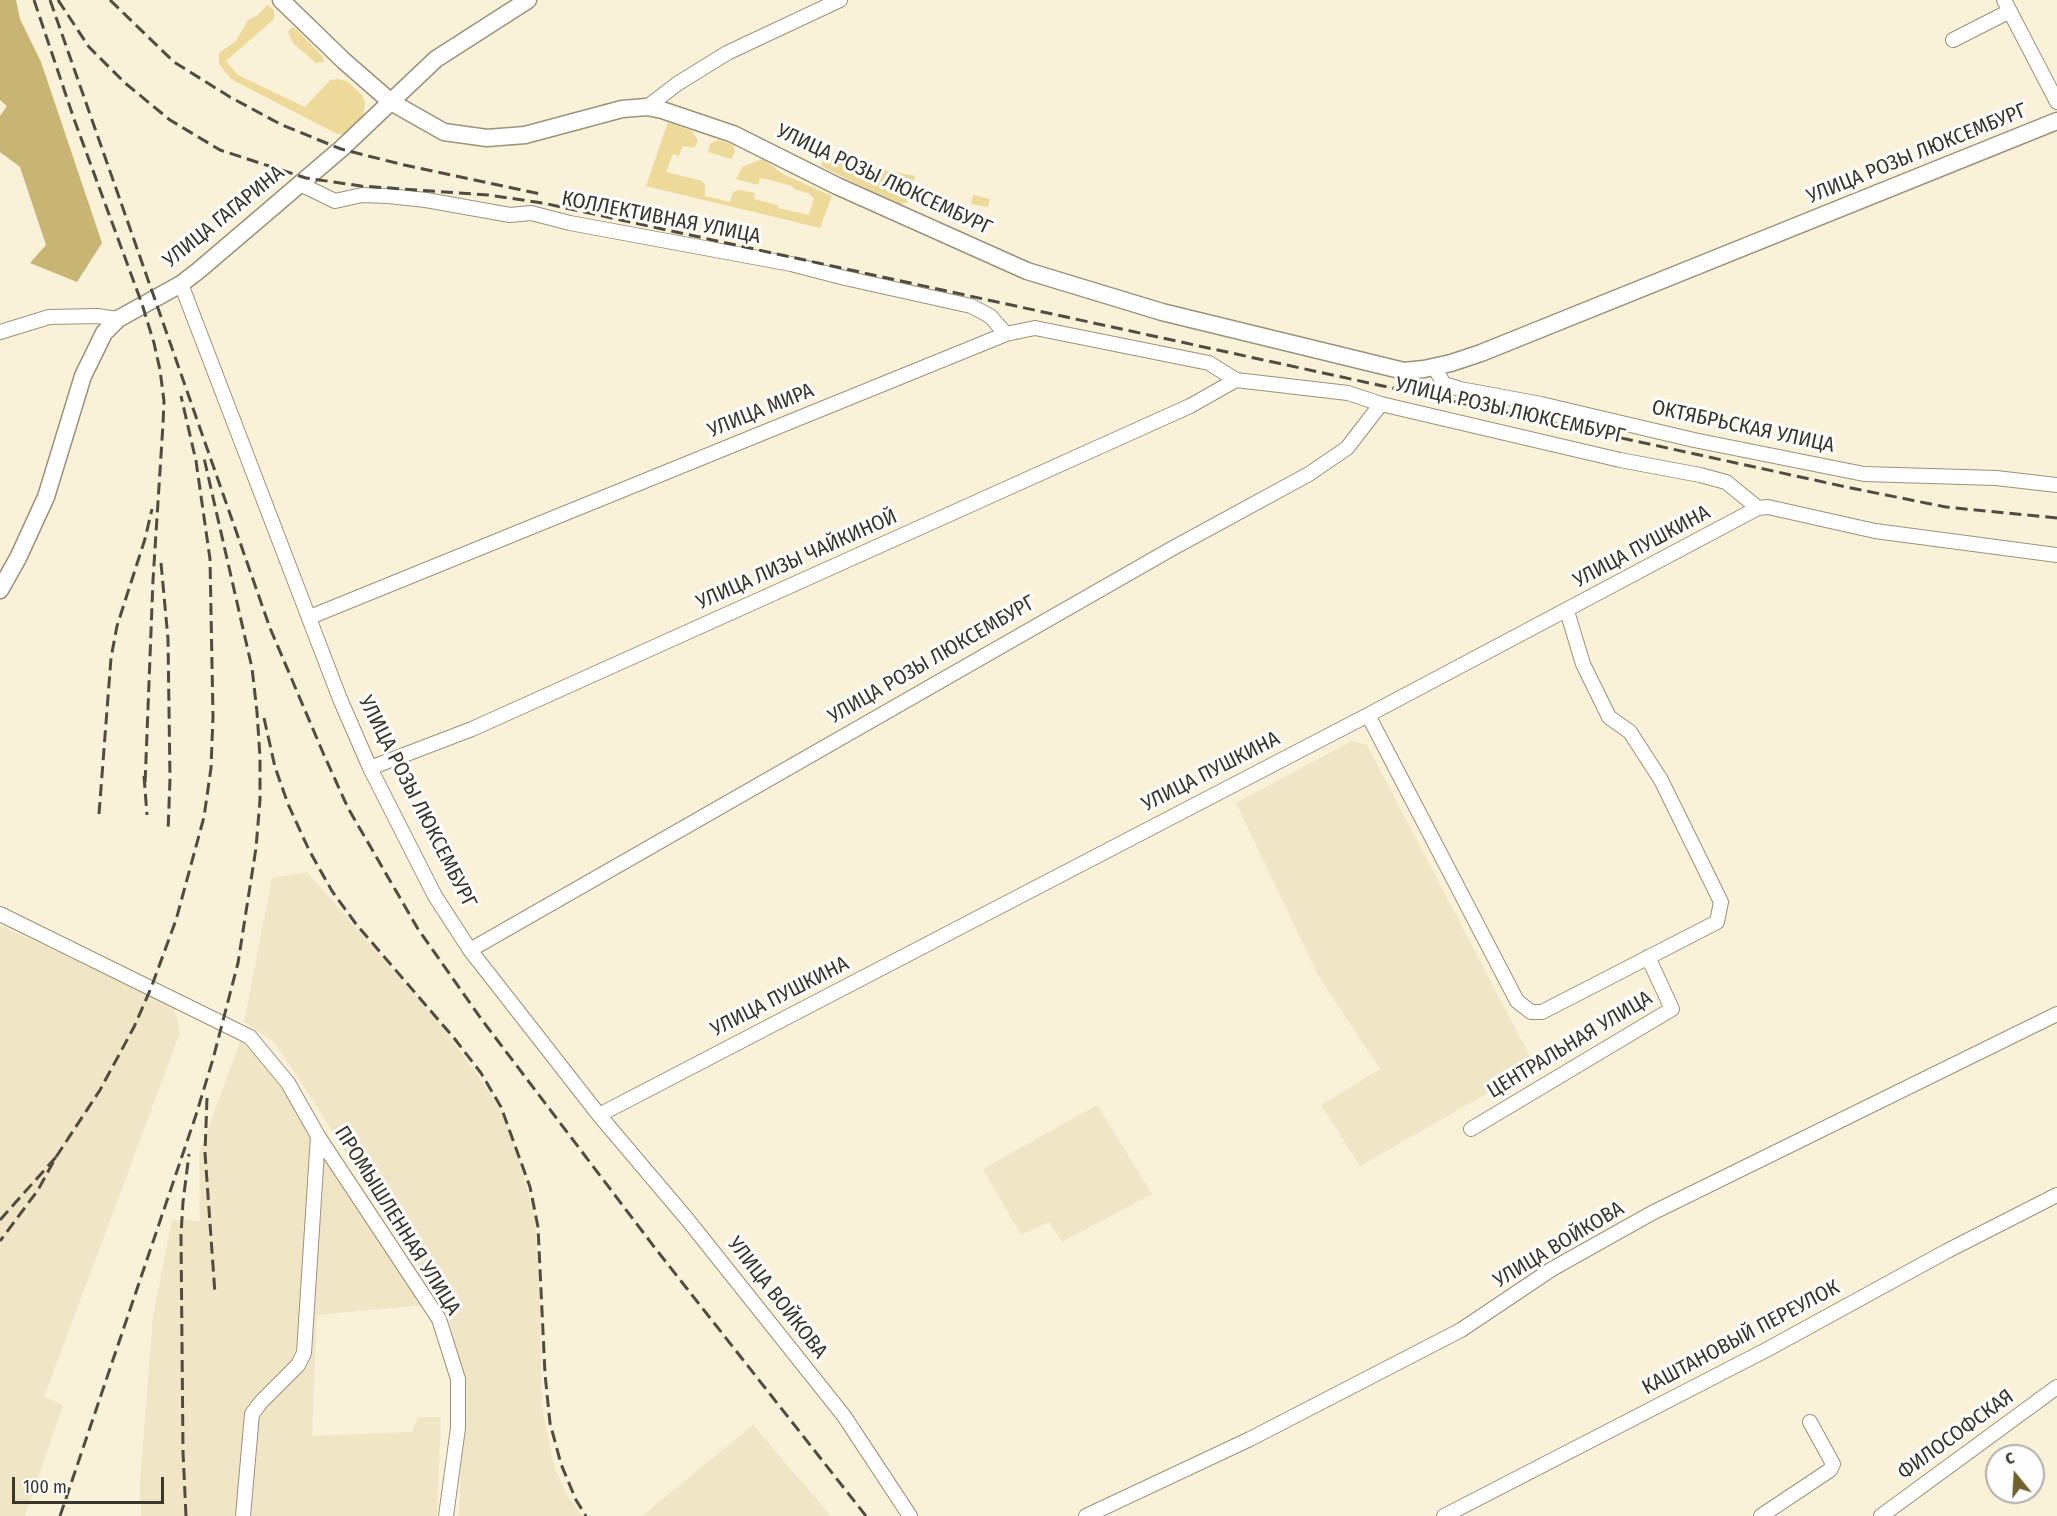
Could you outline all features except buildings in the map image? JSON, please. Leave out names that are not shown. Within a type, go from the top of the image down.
[{"type":"main road","name":"УЛИЦА РОЗЫ ЛЮКСЕМБУРГ","points":[[281,0],[391,102],[444,132],[487,138],[525,135],[622,109],[647,107],[678,115],[740,137],[848,191],[1027,271],[1162,312],[1404,371],[1434,367],[1481,353],[2057,122]]},
{"type":"main road","name":"УЛИЦА ГАГАРИНА","points":[[0,590],[18,558],[46,497],[83,376],[104,333],[118,319],[180,284],[260,219],[436,59],[528,0]]},
{"type":"street","points":[[647,107],[676,84],[727,53],[840,0]]},
{"type":"street","points":[[1953,40],[2007,5],[2057,102]]},
{"type":"street","name":"КОЛЛЕКТИВНАЯ УЛИЦА","points":[[300,184],[335,201],[362,195],[388,196],[426,200],[510,215],[531,213],[580,225],[791,264],[971,306],[990,316],[1006,333]]},
{"type":"street","points":[[180,284],[310,617]]},
{"type":"street","points":[[0,332],[49,317],[97,316],[118,319]]},
{"type":"street","name":"УЛИЦА МИРА","points":[[310,617],[1006,333],[1035,328],[1198,360],[1209,363],[1236,380]]},
{"type":"street","name":"ОКТЯБРЬСКАЯ УЛИЦА","points":[[1434,367],[1444,384],[1460,389],[1541,404],[1694,440],[1864,474],[1996,478],[2057,485]]},
{"type":"street","points":[[1236,380],[1348,393],[1381,404]]},
{"type":"street","name":"УЛИЦА ЛИЗЫ ЧАЙКИНОЙ","points":[[370,768],[472,729],[1190,406],[1236,380]]},
{"type":"street","name":"УЛИЦА РОЗЫ ЛЮКСЕМБУРГ","points":[[310,617],[340,699],[370,768],[435,896],[470,950],[1173,548],[1308,474],[1347,448],[1381,404],[1620,460],[1717,479],[1726,482],[1758,508]]},
{"type":"street","points":[[1758,508],[1768,507],[1875,531],[2057,555]]},
{"type":"street","name":"УЛИЦА ПУШКИНА","points":[[599,1115],[1567,611],[1758,508]]},
{"type":"street","points":[[1368,715],[1516,1001],[1531,1012],[1542,1012],[1717,922],[1721,902],[1661,780],[1630,732],[1609,717],[1583,664],[1567,611]]},
{"type":"street","name":"ПРОМЫШЛЕННАЯ УЛИЦА","points":[[0,914],[250,1037],[288,1083],[318,1136],[439,1319],[458,1379],[458,1428],[446,1516]]},
{"type":"street","points":[[470,950],[599,1115]]},
{"type":"street","name":"ЦЕНТРАЛЬНАЯ УЛИЦА","points":[[1471,1129],[1672,1009],[1648,957]]},
{"type":"street","name":"УЛИЦА ВОЙКОВА","points":[[1086,1516],[1250,1438],[1461,1330],[1552,1269],[1652,1213],[2057,1014]]},
{"type":"street","name":"УЛИЦА ВОЙКОВА","points":[[599,1115],[684,1215],[837,1407],[910,1516]]},
{"type":"street","points":[[243,1516],[252,1414],[298,1365],[304,1353],[318,1136]]},
{"type":"street","name":"КАШТАНОВЫЙ ПЕРЕУЛОК","points":[[1444,1516],[1768,1349],[1947,1251],[2057,1195]]},
{"type":"street","name":"ФИЛОСОФСКАЯ","points":[[1881,1516],[2057,1387]]},
{"type":"street","points":[[1761,1516],[1830,1470],[1833,1464],[1810,1422]]},
{"type":"shaded area","points":[[0,0],[16,0],[20,19],[41,62],[102,243],[77,282],[30,263],[46,245],[20,167],[0,152],[0,116],[7,106],[0,100]]},
{"type":"shaded area","points":[[267,5],[274,10],[274,19],[226,61],[238,75],[305,107],[330,80],[338,79],[348,82],[362,95],[365,103],[363,118],[350,134],[337,134],[231,79],[219,64],[219,53],[236,41],[248,20],[258,15]]},
{"type":"shaded area","points":[[291,28],[295,28],[323,57],[324,62],[316,63],[293,43],[288,32]]},
{"type":"shaded area","points":[[668,122],[692,131],[698,141],[694,148],[683,146],[679,156],[673,154],[666,172],[702,181],[705,185],[705,196],[730,202],[733,192],[739,190],[755,193],[754,199],[778,205],[778,208],[809,215],[814,198],[808,193],[762,178],[758,185],[736,179],[742,167],[763,159],[783,174],[832,196],[820,228],[646,186]]},
{"type":"shaded area","points":[[718,140],[733,145],[735,151],[731,159],[708,152],[710,144]]},
{"type":"shaded area","points":[[824,158],[915,176],[908,202],[898,205],[821,166]]},
{"type":"shaded area","points":[[973,195],[990,199],[988,207],[971,204]]},
{"type":"shaded area","points":[[1352,741],[1367,745],[1535,1066],[1360,1166],[1321,1105],[1380,1069],[1319,977],[1236,803]]},
{"type":"shaded area","points":[[307,872],[445,1030],[495,1100],[512,1135],[535,1219],[539,1274],[542,1406],[554,1467],[568,1496],[582,1516],[459,1516],[464,1381],[448,1315],[274,1042],[244,1022],[272,878]]},
{"type":"shaded area","points":[[0,925],[174,1007],[180,1033],[44,1397],[63,1405],[25,1516],[0,1516]]},
{"type":"shaded area","points":[[240,1042],[248,1045],[295,1106],[423,1305],[317,1315],[312,1436],[412,1432],[418,1417],[441,1417],[437,1516],[141,1516],[140,1482],[153,1316],[172,1220],[200,1221],[199,1154]]},
{"type":"shaded area","points":[[1097,1105],[1152,1194],[1062,1242],[1049,1222],[1021,1235],[983,1169]]},
{"type":"shaded area","points":[[753,1425],[831,1516],[642,1516]]},
{"type":"railway","points":[[34,0],[74,119],[142,304],[160,370],[164,401],[153,580],[145,785]]},
{"type":"railway","points":[[50,0],[270,628],[348,808],[418,929],[482,1020],[655,1248],[866,1516]]},
{"type":"railway","points":[[58,0],[89,47],[125,83],[170,120],[220,150],[306,178],[361,186],[488,195],[543,203],[1851,488],[1946,507],[2057,518]]},
{"type":"railway","points":[[110,0],[174,62],[230,97],[282,125],[341,149],[540,194]]},
{"type":"railway","points":[[56,1157],[100,1090],[134,1027],[151,988],[176,920],[204,817],[211,768],[213,716],[210,559],[196,461],[181,396]]},
{"type":"railway","points":[[60,1516],[213,1059],[238,963],[256,848],[260,800],[260,757],[252,668],[204,458]]},
{"type":"railway","points":[[99,814],[111,658],[117,626],[145,539],[152,509]]},
{"type":"railway","points":[[161,563],[168,639],[170,779],[168,832]]},
{"type":"railway","points":[[264,718],[275,767],[288,804],[309,850],[332,891],[356,924],[454,1038],[481,1073],[501,1107],[530,1187],[538,1227],[545,1374],[550,1423],[561,1464],[576,1500],[586,1516]]},
{"type":"railway","points":[[144,776],[147,815]]},
{"type":"railway","points":[[207,1098],[205,1153],[215,1294]]},
{"type":"railway","points":[[186,1516],[183,1452],[181,1235],[189,1154]]},
{"type":"railway","points":[[0,1220],[56,1157],[38,1190],[0,1241]]}]
